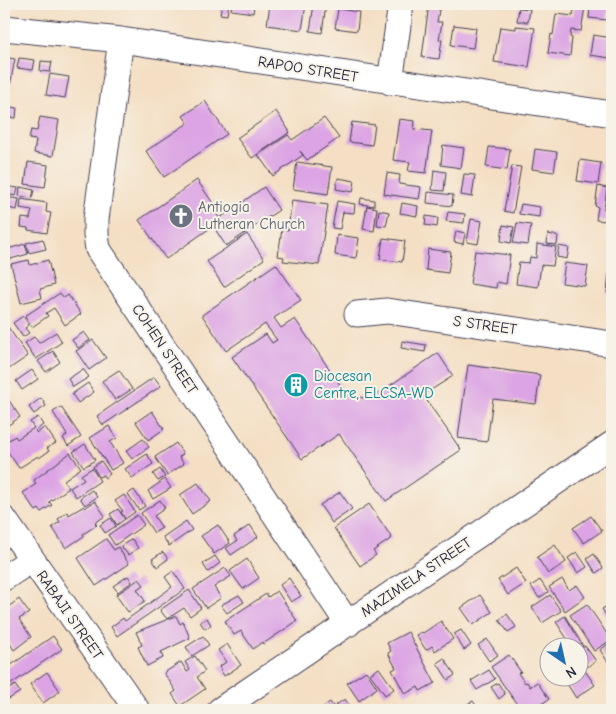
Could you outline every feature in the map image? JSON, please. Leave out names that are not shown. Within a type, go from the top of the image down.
[{"type":"street","points":[[390,82],[401,4]]},
{"type":"street","name":"RAPOO STREET","points":[[4,28],[121,40],[612,114]]},
{"type":"street","name":"COHEN STREET","points":[[121,40],[96,219],[98,249],[348,624]]},
{"type":"street","name":"S STREET","points":[[357,314],[387,311],[612,344]]},
{"type":"street","name":"MAZIMELA STREET","points":[[220,710],[612,444]]},
{"type":"street","name":"RABAJI STREET","points":[[4,519],[137,710]]},
{"type":"street","points":[[4,578],[31,560]]},
{"type":"building","points":[[222,4],[229,4],[227,15],[220,14]]},
{"type":"building","points":[[232,4],[254,4],[253,13],[231,10]]},
{"type":"building","points":[[270,4],[306,4],[302,30],[267,25]]},
{"type":"building","points":[[314,4],[326,4],[322,33],[310,31]]},
{"type":"building","points":[[429,4],[440,4],[437,22],[442,22],[439,40],[442,40],[439,59],[422,57]]},
{"type":"building","points":[[575,4],[581,4],[581,6],[585,7],[581,31],[571,30],[570,56],[548,53],[556,14],[573,16]]},
{"type":"building","points":[[590,4],[609,4],[607,20],[589,18]]},
{"type":"building","points":[[519,8],[530,9],[528,22],[517,21]]},
{"type":"building","points":[[338,9],[359,12],[357,31],[335,28]]},
{"type":"building","points":[[454,25],[476,28],[473,48],[451,45]]},
{"type":"building","points":[[516,26],[535,28],[529,67],[494,62],[500,27],[516,29]]},
{"type":"building","points":[[593,35],[612,38],[610,58],[590,55]]},
{"type":"building","points":[[4,57],[15,59],[10,86],[4,85]]},
{"type":"building","points":[[19,58],[35,60],[33,70],[17,68]]},
{"type":"building","points":[[41,61],[52,62],[50,72],[40,71]]},
{"type":"building","points":[[50,74],[69,77],[65,98],[46,95]]},
{"type":"building","points":[[205,101],[227,134],[164,177],[146,151],[188,123],[183,116]]},
{"type":"building","points":[[5,106],[17,108],[16,118],[4,117]]},
{"type":"building","points":[[276,111],[290,132],[252,158],[237,138]]},
{"type":"building","points":[[40,117],[59,120],[53,156],[34,153],[36,140],[29,139],[31,130],[37,131]]},
{"type":"building","points":[[324,118],[339,138],[307,160],[300,151],[303,155],[273,176],[258,155],[288,135],[292,140]]},
{"type":"building","points":[[399,119],[415,121],[414,129],[432,131],[426,173],[408,171],[410,162],[393,160]]},
{"type":"building","points":[[352,122],[375,125],[372,145],[349,142]]},
{"type":"building","points":[[443,145],[464,148],[461,168],[441,165]]},
{"type":"building","points":[[489,147],[510,149],[507,170],[486,167]]},
{"type":"building","points":[[535,149],[557,152],[554,172],[532,169]]},
{"type":"building","points":[[580,160],[601,163],[598,184],[577,181]]},
{"type":"building","points":[[28,162],[48,165],[45,187],[25,184]]},
{"type":"building","points":[[297,162],[332,167],[328,194],[293,189]]},
{"type":"building","points":[[512,166],[521,167],[513,213],[504,211]]},
{"type":"building","points":[[434,170],[446,172],[444,191],[432,190]]},
{"type":"building","points":[[387,173],[400,175],[399,184],[421,187],[419,199],[384,194]]},
{"type":"building","points":[[464,174],[475,175],[472,197],[461,195]]},
{"type":"building","points":[[338,178],[355,181],[353,192],[336,189]]},
{"type":"building","name":"Antiogia Lutheran Church","points":[[197,180],[219,212],[216,213],[221,221],[220,218],[264,187],[279,210],[226,246],[213,226],[166,259],[139,220]]},
{"type":"building","points":[[4,186],[18,188],[16,196],[4,194]]},
{"type":"building","points":[[598,186],[607,188],[604,209],[608,209],[606,221],[596,220],[598,207],[595,206]]},
{"type":"building","points":[[20,187],[34,190],[32,198],[19,196]]},
{"type":"building","points":[[428,192],[453,195],[452,206],[427,203]]},
{"type":"building","points":[[4,197],[19,199],[17,210],[4,207]]},
{"type":"building","points":[[361,198],[374,200],[374,206],[360,204]]},
{"type":"building","points":[[21,199],[47,203],[46,212],[51,213],[47,233],[21,227],[22,218],[30,219],[32,210],[20,208]]},
{"type":"building","points":[[292,200],[328,205],[319,265],[283,261],[284,257],[278,256],[282,229],[288,230]]},
{"type":"building","points":[[337,201],[355,204],[354,213],[343,212],[340,229],[332,228]]},
{"type":"building","points":[[402,203],[418,206],[417,216],[400,213]]},
{"type":"building","points":[[521,204],[540,207],[539,217],[519,214]]},
{"type":"building","points":[[367,206],[377,208],[374,231],[363,229]]},
{"type":"building","points":[[379,210],[389,212],[386,226],[377,225]]},
{"type":"building","points":[[448,212],[465,214],[464,223],[446,221]]},
{"type":"building","points":[[426,216],[438,218],[437,227],[425,225]]},
{"type":"building","points":[[471,219],[482,221],[478,244],[467,242]]},
{"type":"building","points":[[517,223],[531,225],[528,245],[513,243]]},
{"type":"building","points":[[503,225],[514,227],[511,243],[501,241]]},
{"type":"building","points":[[456,231],[465,233],[463,244],[454,242]]},
{"type":"building","points":[[247,234],[264,259],[224,287],[207,261]]},
{"type":"building","points":[[548,234],[558,236],[557,245],[547,244]]},
{"type":"building","points":[[337,235],[359,238],[356,258],[335,255]]},
{"type":"building","points":[[383,238],[405,241],[402,262],[380,259]]},
{"type":"building","points":[[43,239],[46,249],[29,253],[26,243]]},
{"type":"building","points":[[25,244],[28,254],[4,261],[4,250]]},
{"type":"building","points":[[537,244],[556,247],[553,266],[541,265],[538,287],[516,284],[519,262],[529,263],[530,257],[536,258]]},
{"type":"building","points":[[559,246],[569,248],[567,259],[557,257]]},
{"type":"building","points":[[428,249],[451,252],[448,273],[426,270]]},
{"type":"building","points":[[475,251],[510,255],[506,284],[497,282],[496,288],[470,284]]},
{"type":"building","points":[[29,260],[30,265],[48,260],[54,285],[40,289],[42,298],[21,303],[11,264]]},
{"type":"building","points":[[565,263],[588,266],[585,286],[562,283]]},
{"type":"building","name":"Diocesan Centre, ELCSA-WD","points":[[276,264],[301,300],[274,318],[281,328],[295,319],[347,395],[370,399],[438,353],[453,376],[423,395],[461,450],[386,501],[339,434],[302,459],[232,357],[266,334],[272,343],[277,340],[265,324],[226,351],[202,315]]},
{"type":"building","points":[[609,274],[612,274],[612,294],[607,293]]},
{"type":"building","points":[[60,293],[64,298],[68,295],[81,314],[65,325],[54,308],[46,313],[48,316],[32,327],[25,316]]},
{"type":"building","points":[[23,316],[29,325],[25,328],[29,333],[23,337],[13,323]]},
{"type":"building","points":[[8,327],[28,356],[9,369],[4,362],[4,330]]},
{"type":"building","points":[[56,332],[62,342],[36,359],[25,343],[34,337],[39,343]]},
{"type":"building","points":[[84,332],[90,340],[78,348],[72,340]]},
{"type":"building","points":[[93,340],[106,358],[89,370],[76,351]]},
{"type":"building","points":[[402,341],[426,345],[425,352],[401,348]]},
{"type":"building","points":[[53,351],[60,362],[46,372],[38,361]]},
{"type":"building","points":[[468,365],[540,375],[536,404],[493,399],[487,442],[458,438]]},
{"type":"building","points":[[83,369],[89,377],[73,387],[68,379]]},
{"type":"building","points":[[32,370],[38,379],[22,390],[16,381]]},
{"type":"building","points":[[119,370],[132,389],[115,400],[102,381]]},
{"type":"building","points":[[154,377],[161,386],[103,425],[97,416]]},
{"type":"building","points":[[88,383],[94,392],[78,403],[72,394]]},
{"type":"building","points":[[41,398],[46,406],[34,414],[29,407]]},
{"type":"building","points":[[8,399],[20,417],[4,428],[4,402]]},
{"type":"building","points":[[61,407],[81,437],[68,446],[63,438],[67,435],[53,412]]},
{"type":"building","points":[[152,411],[164,429],[148,440],[136,422]]},
{"type":"building","points":[[38,417],[43,425],[35,431],[37,433],[45,427],[56,443],[47,448],[49,451],[39,458],[38,456],[19,468],[4,446],[4,443],[15,436],[17,439],[34,428],[30,422]]},
{"type":"building","points":[[109,426],[117,438],[110,442],[123,463],[111,470],[90,438]]},
{"type":"building","points":[[143,439],[149,447],[132,459],[126,451]]},
{"type":"building","points":[[176,443],[183,454],[179,457],[184,464],[167,475],[155,457]]},
{"type":"building","points":[[85,444],[95,460],[84,467],[73,452]]},
{"type":"building","points":[[70,453],[81,468],[64,480],[69,488],[49,502],[52,505],[41,512],[39,509],[36,511],[23,493],[36,484],[34,480]]},
{"type":"building","points":[[147,454],[153,464],[132,478],[125,469]]},
{"type":"building","points":[[101,461],[110,474],[105,478],[103,475],[99,477],[93,467]]},
{"type":"building","points":[[92,468],[100,481],[76,497],[70,488],[84,479],[81,475]]},
{"type":"building","points":[[160,469],[165,477],[158,481],[153,474]]},
{"type":"building","points":[[165,479],[171,488],[153,499],[148,491]]},
{"type":"building","points":[[198,483],[211,501],[192,514],[180,495]]},
{"type":"building","points":[[92,490],[97,497],[85,505],[80,498]]},
{"type":"building","points":[[134,490],[145,506],[139,510],[128,494]]},
{"type":"building","points":[[340,492],[352,509],[332,523],[320,505]]},
{"type":"building","points":[[124,495],[135,512],[125,519],[121,512],[123,511],[115,501]]},
{"type":"building","points":[[160,500],[165,508],[154,516],[162,528],[154,533],[141,513]]},
{"type":"building","points":[[95,501],[105,516],[95,523],[97,525],[83,534],[84,536],[66,548],[52,527],[60,522],[58,519],[67,512],[69,515]]},
{"type":"building","points":[[369,504],[392,538],[373,551],[376,555],[360,566],[334,528]]},
{"type":"building","points":[[118,509],[125,519],[117,525],[110,514]]},
{"type":"building","points":[[137,515],[144,525],[115,545],[108,535]]},
{"type":"building","points":[[591,516],[602,531],[584,543],[573,528]]},
{"type":"building","points":[[111,518],[116,526],[105,533],[100,525]]},
{"type":"building","points":[[186,521],[192,530],[169,546],[163,537]]},
{"type":"building","points":[[218,525],[230,543],[214,554],[201,536]]},
{"type":"building","points":[[250,525],[258,537],[231,555],[226,548],[237,541],[234,536]]},
{"type":"building","points":[[106,539],[114,550],[118,547],[129,564],[96,586],[78,558]]},
{"type":"building","points":[[132,539],[138,548],[128,555],[121,546]]},
{"type":"building","points":[[555,545],[566,562],[548,574],[537,557]]},
{"type":"building","points":[[163,552],[168,559],[157,567],[152,559]]},
{"type":"building","points":[[577,552],[587,567],[578,573],[568,558]]},
{"type":"building","points":[[594,554],[603,568],[596,573],[587,559]]},
{"type":"building","points":[[215,556],[220,563],[208,572],[203,564]]},
{"type":"building","points":[[247,559],[259,578],[243,589],[230,571]]},
{"type":"building","points":[[225,568],[231,576],[214,587],[221,598],[206,608],[193,589]]},
{"type":"building","points":[[516,568],[526,583],[508,595],[498,580]]},
{"type":"building","points":[[173,571],[185,589],[117,636],[111,627],[123,618],[125,621],[172,587],[165,577]]},
{"type":"building","points":[[128,576],[132,582],[118,592],[113,586]]},
{"type":"building","points":[[289,578],[301,596],[291,602],[280,585]]},
{"type":"building","points":[[139,579],[144,585],[137,589],[145,601],[128,612],[116,595]]},
{"type":"building","points":[[562,579],[569,590],[577,585],[585,597],[565,611],[549,587]]},
{"type":"building","points":[[540,580],[548,592],[539,598],[531,586]]},
{"type":"building","points":[[189,590],[201,608],[190,616],[184,608],[167,619],[160,610]]},
{"type":"building","points":[[277,591],[297,621],[253,649],[241,631],[234,635],[225,621],[266,594],[268,597]]},
{"type":"building","points":[[239,595],[244,602],[227,613],[221,605]]},
{"type":"building","points":[[480,595],[492,612],[473,625],[461,608]]},
{"type":"building","points":[[550,595],[561,611],[542,623],[532,607]]},
{"type":"building","points":[[19,599],[29,613],[19,619],[31,637],[14,650],[4,634],[4,631],[9,627],[4,630],[4,610]]},
{"type":"building","points":[[587,604],[611,640],[594,651],[588,642],[588,636],[584,636],[570,615]]},
{"type":"building","points":[[611,604],[612,606],[612,624],[602,609]]},
{"type":"building","points":[[507,614],[516,627],[508,632],[499,620]]},
{"type":"building","points":[[176,616],[180,624],[183,622],[190,638],[161,652],[163,658],[147,666],[138,647],[142,645],[136,632]]},
{"type":"building","points":[[565,616],[577,636],[565,636],[556,622]]},
{"type":"building","points":[[207,618],[211,625],[205,629],[200,622]]},
{"type":"building","points":[[441,621],[453,639],[435,651],[432,646],[426,650],[416,635],[423,633]]},
{"type":"building","points":[[461,630],[471,645],[464,650],[454,634]]},
{"type":"building","points":[[408,632],[435,683],[420,691],[418,687],[405,694],[392,670],[396,668],[388,653],[391,651],[387,643]]},
{"type":"building","points":[[53,636],[62,649],[4,689],[4,670]]},
{"type":"building","points":[[203,636],[209,645],[192,656],[186,647]]},
{"type":"building","points":[[487,639],[498,655],[489,661],[478,645]]},
{"type":"building","points":[[612,641],[612,668],[600,650]]},
{"type":"building","points":[[227,644],[241,665],[224,676],[219,667],[226,662],[218,650]]},
{"type":"building","points":[[588,650],[596,661],[588,666]]},
{"type":"building","points":[[509,655],[521,672],[518,673],[525,683],[527,682],[530,687],[537,682],[549,699],[532,710],[521,710],[491,667]]},
{"type":"building","points":[[195,656],[205,671],[197,677],[205,689],[180,706],[172,694],[176,691],[164,673],[181,662],[187,672],[190,670],[185,662]]},
{"type":"building","points":[[444,658],[455,675],[448,680],[437,663]]},
{"type":"building","points":[[379,668],[394,689],[385,695],[370,674]]},
{"type":"building","points":[[489,670],[495,679],[477,690],[471,681]]},
{"type":"building","points":[[366,671],[377,688],[359,701],[347,683]]},
{"type":"building","points":[[47,672],[60,691],[43,703],[30,684]]},
{"type":"building","points":[[588,675],[595,685],[576,698],[568,686],[588,686]]},
{"type":"building","points":[[498,683],[505,694],[499,699],[491,687]]},
{"type":"building","points":[[15,685],[20,692],[9,699],[5,692]]},
{"type":"building","points":[[345,699],[352,710],[339,710],[336,705]]},
{"type":"building","points":[[473,701],[479,710],[467,710],[464,706]]},
{"type":"building","points":[[330,702],[336,710],[318,710]]},
{"type":"place","name":"Antiogia Lutheran Church","points":[[181,216]]},
{"type":"place","name":"Diocesan Centre, ELCSA-WD","points":[[296,385]]}]
